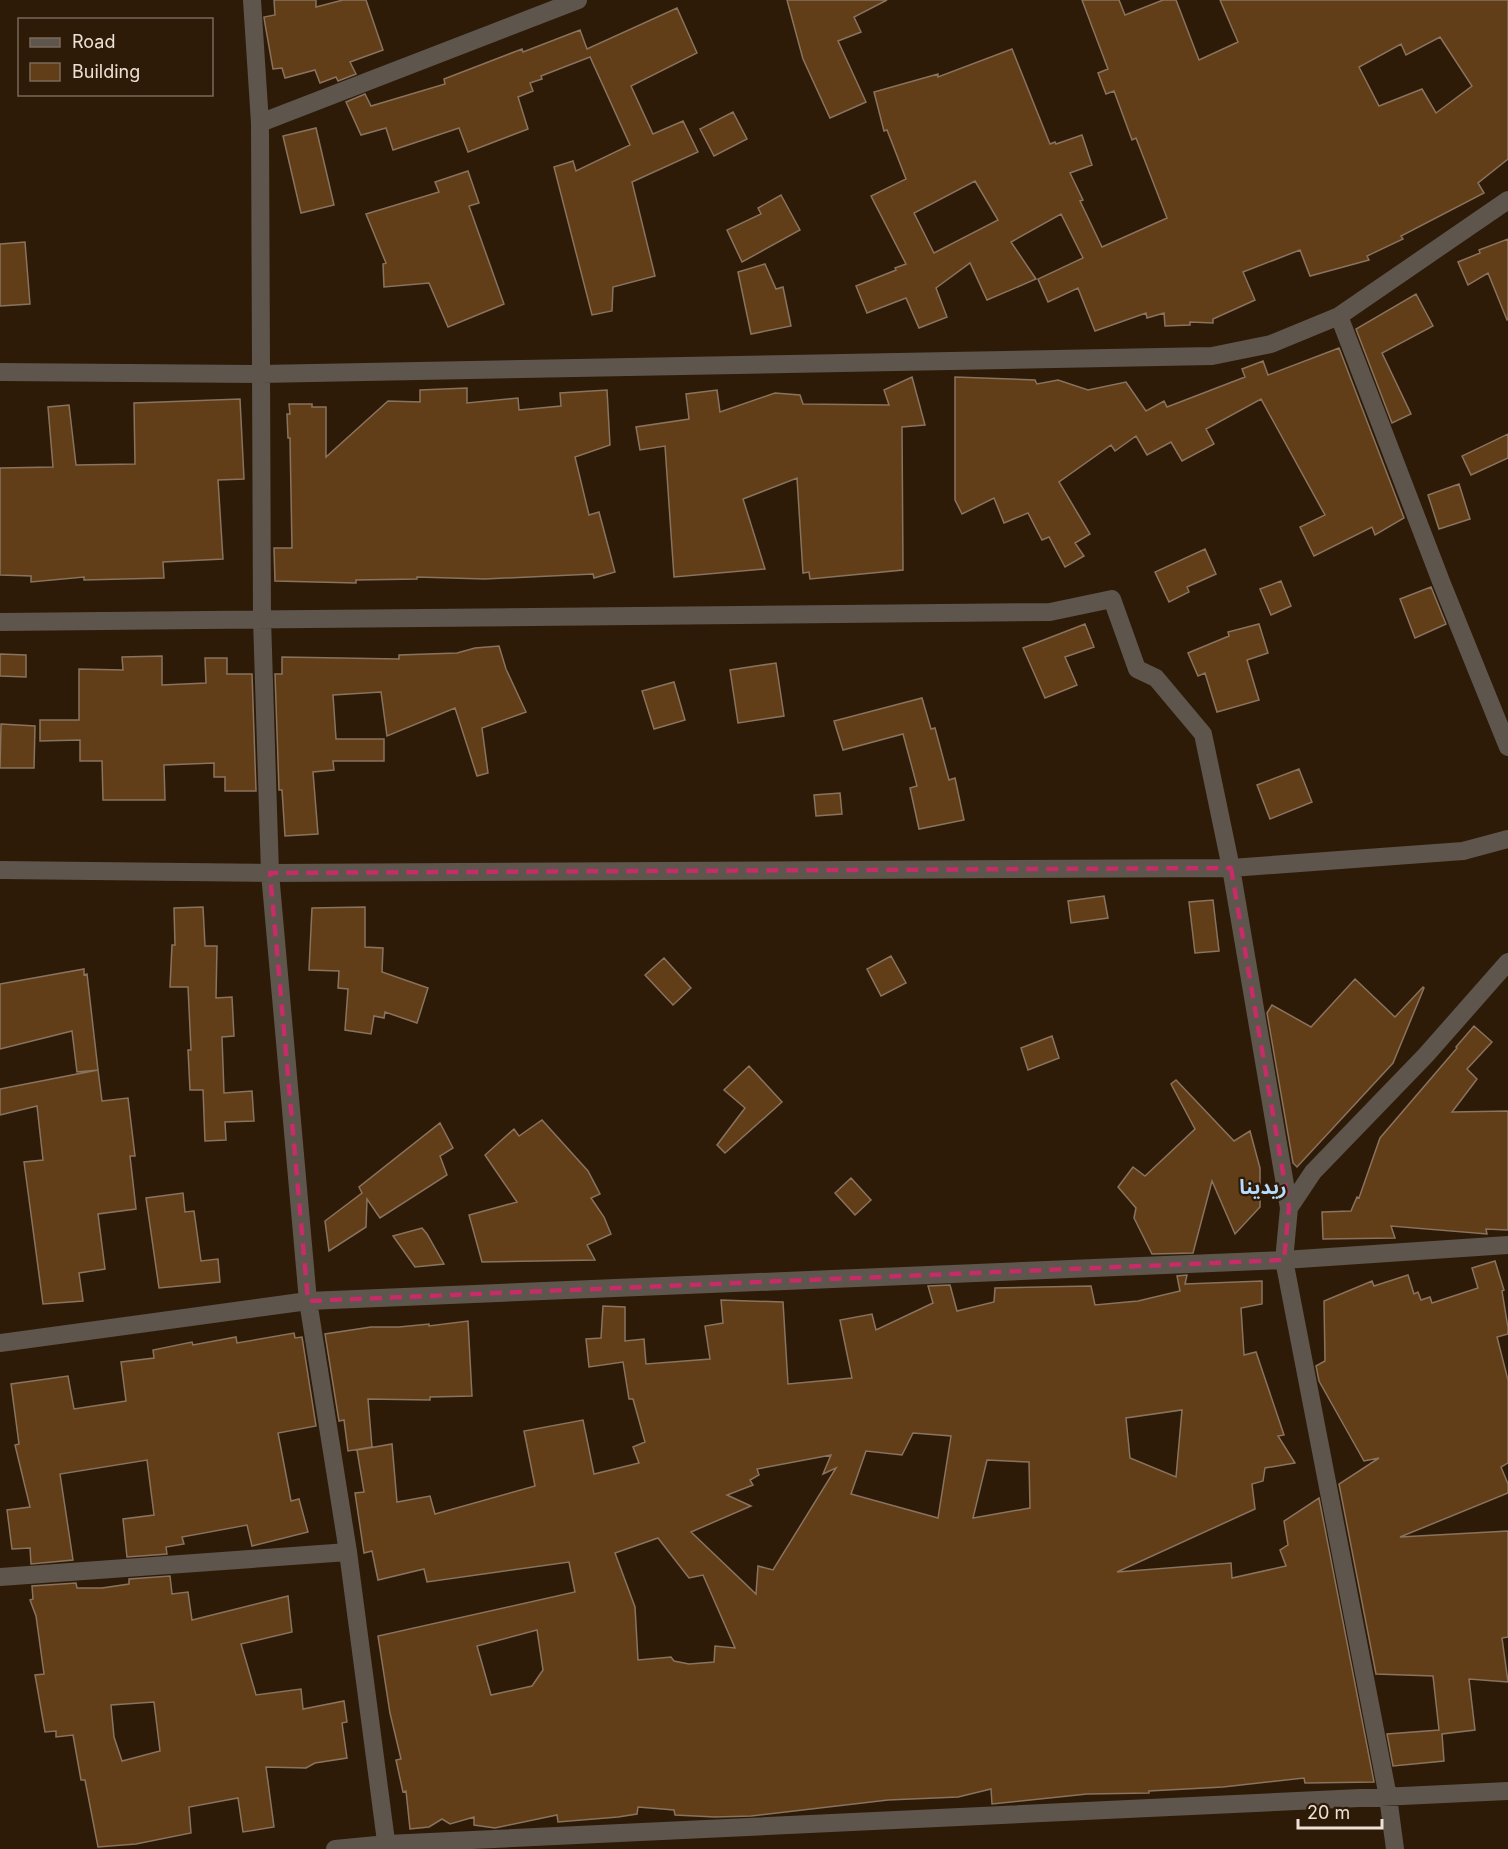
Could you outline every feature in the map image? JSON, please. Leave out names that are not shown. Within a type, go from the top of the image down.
[{"type":"street","points":[[252,0],[260,123],[262,619],[270,873],[308,1301],[348,1552],[387,1847]]},
{"type":"street","points":[[260,123],[578,0]]},
{"type":"street","points":[[0,372],[261,374],[1212,356],[1272,344],[1339,316],[1508,200]]},
{"type":"street","points":[[1339,316],[1442,584],[1508,747]]},
{"type":"street","points":[[0,622],[1050,612],[1112,599],[1137,669],[1156,678],[1203,734],[1231,868],[1288,1208],[1284,1260],[1388,1797],[1395,1849]]},
{"type":"street","points":[[0,870],[270,873],[1231,868],[1463,851],[1508,839]]},
{"type":"street","points":[[1288,1208],[1313,1172],[1426,1055],[1508,962]]},
{"type":"street","points":[[0,1343],[308,1301],[1284,1260],[1508,1245]]},
{"type":"street","points":[[0,1577],[348,1552]]},
{"type":"street","points":[[335,1849],[1508,1791]]},
{"type":"highlighted area","points":[[1231,868],[1289,1208],[1284,1260],[308,1301],[270,873]]},
{"type":"building","points":[[274,0],[316,0],[316,7],[343,0],[366,0],[383,50],[350,62],[356,74],[338,81],[336,77],[320,83],[315,70],[285,78],[282,68],[273,69],[264,17],[275,15]]},
{"type":"building","points":[[787,0],[887,0],[854,17],[861,32],[838,41],[866,102],[830,118],[803,59]]},
{"type":"building","points":[[1082,0],[1119,0],[1125,15],[1163,0],[1176,0],[1199,60],[1238,42],[1220,0],[1508,0],[1508,159],[1478,183],[1484,193],[1401,236],[1403,239],[1367,256],[1369,260],[1310,276],[1300,250],[1243,272],[1255,300],[1213,319],[1213,323],[1190,322],[1190,325],[1165,326],[1164,313],[1147,318],[1146,313],[1095,331],[1078,288],[1048,302],[1038,279],[1083,258],[1061,214],[1011,242],[1036,279],[987,300],[970,263],[936,288],[947,317],[919,328],[906,298],[867,313],[856,286],[906,264],[871,196],[906,179],[887,130],[884,131],[874,92],[938,74],[938,77],[1012,49],[1050,144],[1082,135],[1092,165],[1070,173],[1083,200],[1080,201],[1102,247],[1167,218],[1136,138],[1132,140],[1114,91],[1106,94],[1098,73],[1108,69]],"holes":[[[1440,37],[1472,86],[1436,113],[1422,89],[1379,106],[1359,67],[1401,44],[1406,55]],[[975,181],[998,220],[934,253],[914,213]]]},
{"type":"building","points":[[677,8],[697,53],[631,86],[653,134],[683,121],[698,152],[632,182],[655,276],[613,287],[612,311],[592,315],[554,167],[573,161],[576,171],[630,145],[590,57],[541,76],[542,79],[530,83],[533,91],[518,97],[528,129],[468,152],[459,128],[393,150],[386,128],[361,135],[346,102],[365,94],[371,106],[445,84],[444,79],[580,30],[587,49]]},
{"type":"building","points":[[733,112],[747,139],[714,156],[700,129]]},
{"type":"building","points":[[316,128],[334,205],[301,213],[283,136]]},
{"type":"building","points":[[468,171],[479,203],[469,206],[504,304],[448,327],[429,283],[384,287],[383,264],[386,263],[366,214],[439,192],[435,182]]},
{"type":"building","points":[[781,195],[800,230],[742,262],[727,230],[761,214],[758,208]]},
{"type":"building","points":[[1508,239],[1507,320],[1488,273],[1468,285],[1458,262],[1480,253],[1479,250]]},
{"type":"building","points":[[25,242],[30,304],[0,306],[0,244]]},
{"type":"building","points":[[765,264],[776,289],[783,287],[791,326],[751,334],[738,272]]},
{"type":"building","points":[[1416,294],[1433,326],[1382,353],[1411,414],[1392,423],[1356,329]]},
{"type":"building","points":[[1339,348],[1404,518],[1375,535],[1372,527],[1314,556],[1300,527],[1325,515],[1261,399],[1206,429],[1214,444],[1182,461],[1171,442],[1147,455],[1136,436],[1115,451],[1111,445],[1059,482],[1090,534],[1075,543],[1084,556],[1065,567],[1049,537],[1042,540],[1028,513],[1004,523],[994,498],[962,514],[955,500],[955,377],[1035,380],[1037,384],[1058,380],[1088,390],[1126,382],[1146,411],[1164,401],[1167,407],[1245,377],[1242,369],[1263,361],[1268,375]]},
{"type":"building","points":[[912,377],[925,425],[902,427],[903,570],[810,579],[809,572],[803,573],[797,478],[743,499],[765,569],[674,577],[665,446],[640,450],[636,427],[689,419],[686,394],[717,390],[720,412],[775,393],[800,395],[803,404],[889,405],[884,390]]},
{"type":"building","points":[[467,388],[467,403],[518,398],[519,410],[561,406],[560,393],[607,390],[610,445],[575,457],[589,515],[599,512],[615,572],[594,578],[593,574],[485,579],[417,577],[417,579],[356,580],[356,583],[275,581],[274,548],[292,548],[290,438],[288,438],[287,414],[290,414],[289,404],[312,404],[312,407],[326,407],[326,457],[388,401],[420,402],[420,390]]},
{"type":"building","points":[[240,399],[244,479],[218,480],[223,559],[163,562],[164,578],[84,580],[84,577],[31,582],[31,576],[0,575],[0,468],[53,467],[48,407],[69,405],[76,465],[135,464],[134,403]]},
{"type":"building","points":[[1508,434],[1508,458],[1471,475],[1462,456]]},
{"type":"building","points":[[1459,484],[1470,519],[1439,529],[1428,495]]},
{"type":"building","points":[[1205,549],[1216,574],[1187,587],[1189,592],[1169,602],[1155,572]]},
{"type":"building","points":[[1281,581],[1291,606],[1271,615],[1260,589]]},
{"type":"building","points":[[1431,587],[1446,624],[1415,638],[1400,599]]},
{"type":"building","points":[[1085,624],[1094,647],[1065,657],[1077,685],[1045,698],[1023,648]]},
{"type":"building","points":[[1259,624],[1268,653],[1247,660],[1259,700],[1217,712],[1205,673],[1198,676],[1188,653],[1229,636],[1228,632]]},
{"type":"building","points":[[499,646],[506,669],[526,712],[482,728],[488,773],[477,776],[455,708],[387,736],[381,692],[333,695],[336,739],[384,739],[384,761],[333,761],[334,770],[313,772],[318,834],[285,836],[282,790],[279,790],[275,674],[282,674],[282,657],[399,659],[399,655],[457,653],[475,648]]},
{"type":"building","points":[[0,654],[26,655],[26,677],[0,676]]},
{"type":"building","points":[[162,656],[162,685],[206,683],[205,658],[227,658],[227,674],[252,674],[256,791],[225,791],[225,777],[214,777],[214,763],[164,765],[165,800],[103,800],[102,761],[80,761],[80,740],[40,741],[40,720],[79,720],[79,669],[123,670],[122,657]]},
{"type":"building","points":[[776,663],[784,716],[738,723],[730,670]]},
{"type":"building","points":[[674,682],[685,720],[654,729],[642,691]]},
{"type":"building","points":[[922,698],[931,729],[935,728],[949,780],[955,778],[964,820],[919,829],[910,788],[917,786],[903,734],[843,750],[834,721]]},
{"type":"building","points":[[1,724],[35,726],[34,768],[0,768]]},
{"type":"building","points":[[1299,769],[1312,802],[1270,819],[1257,785]]},
{"type":"building","points":[[840,793],[842,814],[816,816],[814,795]]},
{"type":"building","points":[[1104,896],[1108,918],[1071,923],[1068,901]]},
{"type":"building","points":[[1213,900],[1219,951],[1195,953],[1189,902]]},
{"type":"building","points":[[203,907],[205,946],[217,946],[216,998],[232,997],[234,1036],[222,1037],[224,1093],[252,1091],[254,1121],[225,1122],[226,1140],[205,1141],[203,1090],[190,1090],[188,987],[170,987],[172,945],[175,945],[174,908]]},
{"type":"building","points":[[365,907],[365,947],[383,948],[382,972],[428,988],[417,1023],[385,1012],[384,1018],[374,1016],[371,1034],[345,1030],[348,989],[338,988],[339,971],[309,970],[312,908]]},
{"type":"building","points":[[891,956],[906,983],[881,996],[867,969]]},
{"type":"building","points":[[664,958],[691,988],[673,1005],[645,975]]},
{"type":"building","points":[[84,969],[84,975],[87,974],[98,1070],[77,1072],[72,1031],[0,1049],[0,984]]},
{"type":"building","points":[[1355,979],[1395,1017],[1424,988],[1393,1063],[1297,1167],[1293,1163],[1267,1013],[1272,1005],[1311,1027]]},
{"type":"building","points":[[1474,1026],[1492,1042],[1467,1069],[1477,1079],[1452,1112],[1508,1111],[1508,1230],[1486,1229],[1487,1234],[1391,1226],[1395,1238],[1323,1239],[1322,1212],[1351,1211],[1357,1197],[1359,1198],[1380,1138]]},
{"type":"building","points":[[1052,1036],[1059,1058],[1028,1070],[1021,1048]]},
{"type":"building","points":[[749,1066],[782,1102],[725,1153],[717,1145],[745,1108],[724,1090]]},
{"type":"building","points":[[98,1070],[102,1101],[128,1098],[135,1156],[130,1156],[136,1209],[98,1214],[105,1269],[79,1273],[83,1301],[43,1304],[24,1162],[43,1160],[37,1106],[0,1115],[0,1089]]},
{"type":"building","points":[[1176,1080],[1234,1141],[1250,1131],[1260,1168],[1260,1207],[1235,1234],[1212,1181],[1193,1253],[1152,1254],[1134,1218],[1136,1208],[1118,1187],[1133,1167],[1145,1176],[1195,1129],[1171,1084]]},
{"type":"building","points":[[542,1120],[588,1171],[600,1194],[591,1198],[604,1217],[611,1234],[587,1245],[595,1260],[482,1262],[469,1215],[517,1202],[485,1155],[514,1129],[519,1136]]},
{"type":"building","points":[[440,1123],[453,1148],[440,1156],[447,1175],[380,1218],[367,1199],[366,1227],[329,1251],[325,1221],[362,1193],[359,1187]]},
{"type":"building","points":[[851,1178],[871,1200],[855,1215],[835,1193]]},
{"type":"building","points":[[183,1193],[185,1212],[194,1211],[201,1261],[218,1259],[220,1282],[159,1288],[146,1198]]},
{"type":"building","points":[[422,1228],[444,1264],[415,1267],[393,1236]]},
{"type":"building","points":[[1495,1261],[1504,1290],[1502,1291],[1508,1328],[1508,1334],[1497,1337],[1508,1380],[1508,1463],[1501,1467],[1508,1484],[1508,1493],[1400,1537],[1508,1531],[1508,1637],[1502,1638],[1508,1682],[1469,1679],[1475,1730],[1442,1734],[1444,1761],[1393,1766],[1387,1734],[1439,1730],[1433,1676],[1376,1674],[1339,1484],[1379,1458],[1364,1461],[1319,1381],[1316,1366],[1325,1361],[1324,1301],[1372,1281],[1374,1286],[1408,1275],[1414,1294],[1418,1292],[1421,1300],[1430,1297],[1432,1303],[1478,1288],[1472,1268]]},
{"type":"building","points":[[1187,1275],[1185,1284],[1262,1281],[1262,1304],[1241,1308],[1244,1355],[1256,1352],[1284,1435],[1278,1436],[1295,1463],[1265,1468],[1263,1481],[1252,1484],[1255,1509],[1117,1572],[1231,1563],[1232,1578],[1286,1566],[1280,1550],[1288,1545],[1284,1521],[1319,1498],[1374,1782],[1305,1783],[1304,1778],[1223,1787],[1149,1791],[1149,1793],[1087,1794],[992,1804],[991,1789],[958,1797],[888,1800],[751,1816],[675,1815],[674,1810],[638,1807],[637,1814],[618,1817],[558,1822],[557,1815],[495,1828],[474,1825],[474,1817],[450,1824],[442,1819],[429,1827],[410,1829],[406,1791],[403,1792],[396,1760],[401,1759],[390,1713],[378,1636],[575,1592],[569,1562],[427,1582],[424,1569],[378,1580],[372,1551],[364,1553],[355,1493],[364,1492],[357,1450],[392,1444],[397,1502],[430,1496],[435,1514],[535,1486],[524,1431],[583,1420],[594,1474],[639,1463],[633,1447],[645,1442],[633,1399],[629,1399],[623,1362],[589,1367],[586,1339],[601,1338],[603,1306],[625,1307],[625,1341],[644,1339],[646,1364],[710,1359],[705,1326],[723,1323],[721,1300],[783,1302],[788,1384],[852,1378],[840,1320],[872,1314],[876,1330],[933,1303],[928,1286],[950,1285],[957,1311],[994,1302],[995,1288],[1091,1286],[1095,1305],[1138,1301],[1180,1291],[1177,1276]],"holes":[[[1182,1410],[1176,1477],[1130,1458],[1126,1418]],[[913,1433],[951,1436],[938,1518],[851,1494],[866,1451],[902,1455]],[[831,1455],[823,1474],[836,1468],[773,1570],[758,1566],[756,1594],[691,1532],[751,1506],[727,1495],[753,1485],[750,1480],[759,1475],[757,1469]],[[987,1460],[1029,1462],[1030,1508],[973,1518]],[[658,1538],[689,1578],[703,1575],[735,1648],[715,1646],[714,1662],[689,1664],[674,1661],[671,1657],[638,1660],[635,1607],[615,1553]],[[537,1630],[543,1670],[532,1686],[491,1695],[477,1646]]]},
{"type":"building","points":[[468,1321],[472,1396],[430,1397],[430,1400],[368,1399],[372,1447],[348,1451],[344,1420],[339,1421],[325,1334],[371,1327],[429,1324],[429,1326]]},
{"type":"building","points":[[294,1333],[295,1338],[302,1337],[316,1426],[278,1433],[291,1501],[299,1499],[308,1532],[252,1546],[247,1525],[182,1537],[184,1544],[166,1547],[167,1554],[127,1557],[123,1519],[154,1515],[147,1460],[60,1474],[73,1560],[31,1564],[30,1548],[12,1549],[7,1510],[30,1507],[15,1445],[19,1444],[11,1384],[68,1376],[74,1409],[126,1401],[121,1362],[154,1358],[153,1350],[192,1342],[193,1345],[236,1337],[237,1343]]},
{"type":"building","points":[[170,1576],[172,1594],[188,1592],[192,1620],[288,1596],[292,1632],[241,1644],[256,1695],[301,1689],[303,1709],[344,1701],[347,1722],[342,1723],[347,1758],[315,1763],[306,1768],[266,1767],[274,1827],[243,1832],[238,1798],[189,1807],[191,1833],[136,1844],[98,1847],[85,1780],[81,1780],[73,1735],[56,1737],[56,1731],[45,1732],[35,1675],[44,1674],[36,1616],[30,1600],[33,1599],[32,1586],[76,1583],[77,1588],[102,1588],[129,1584],[129,1579]],"holes":[[[154,1702],[160,1751],[122,1761],[114,1737],[111,1705]]]},
{"type":"district","name":"ريدينا","points":[[1263,1187]]}]
